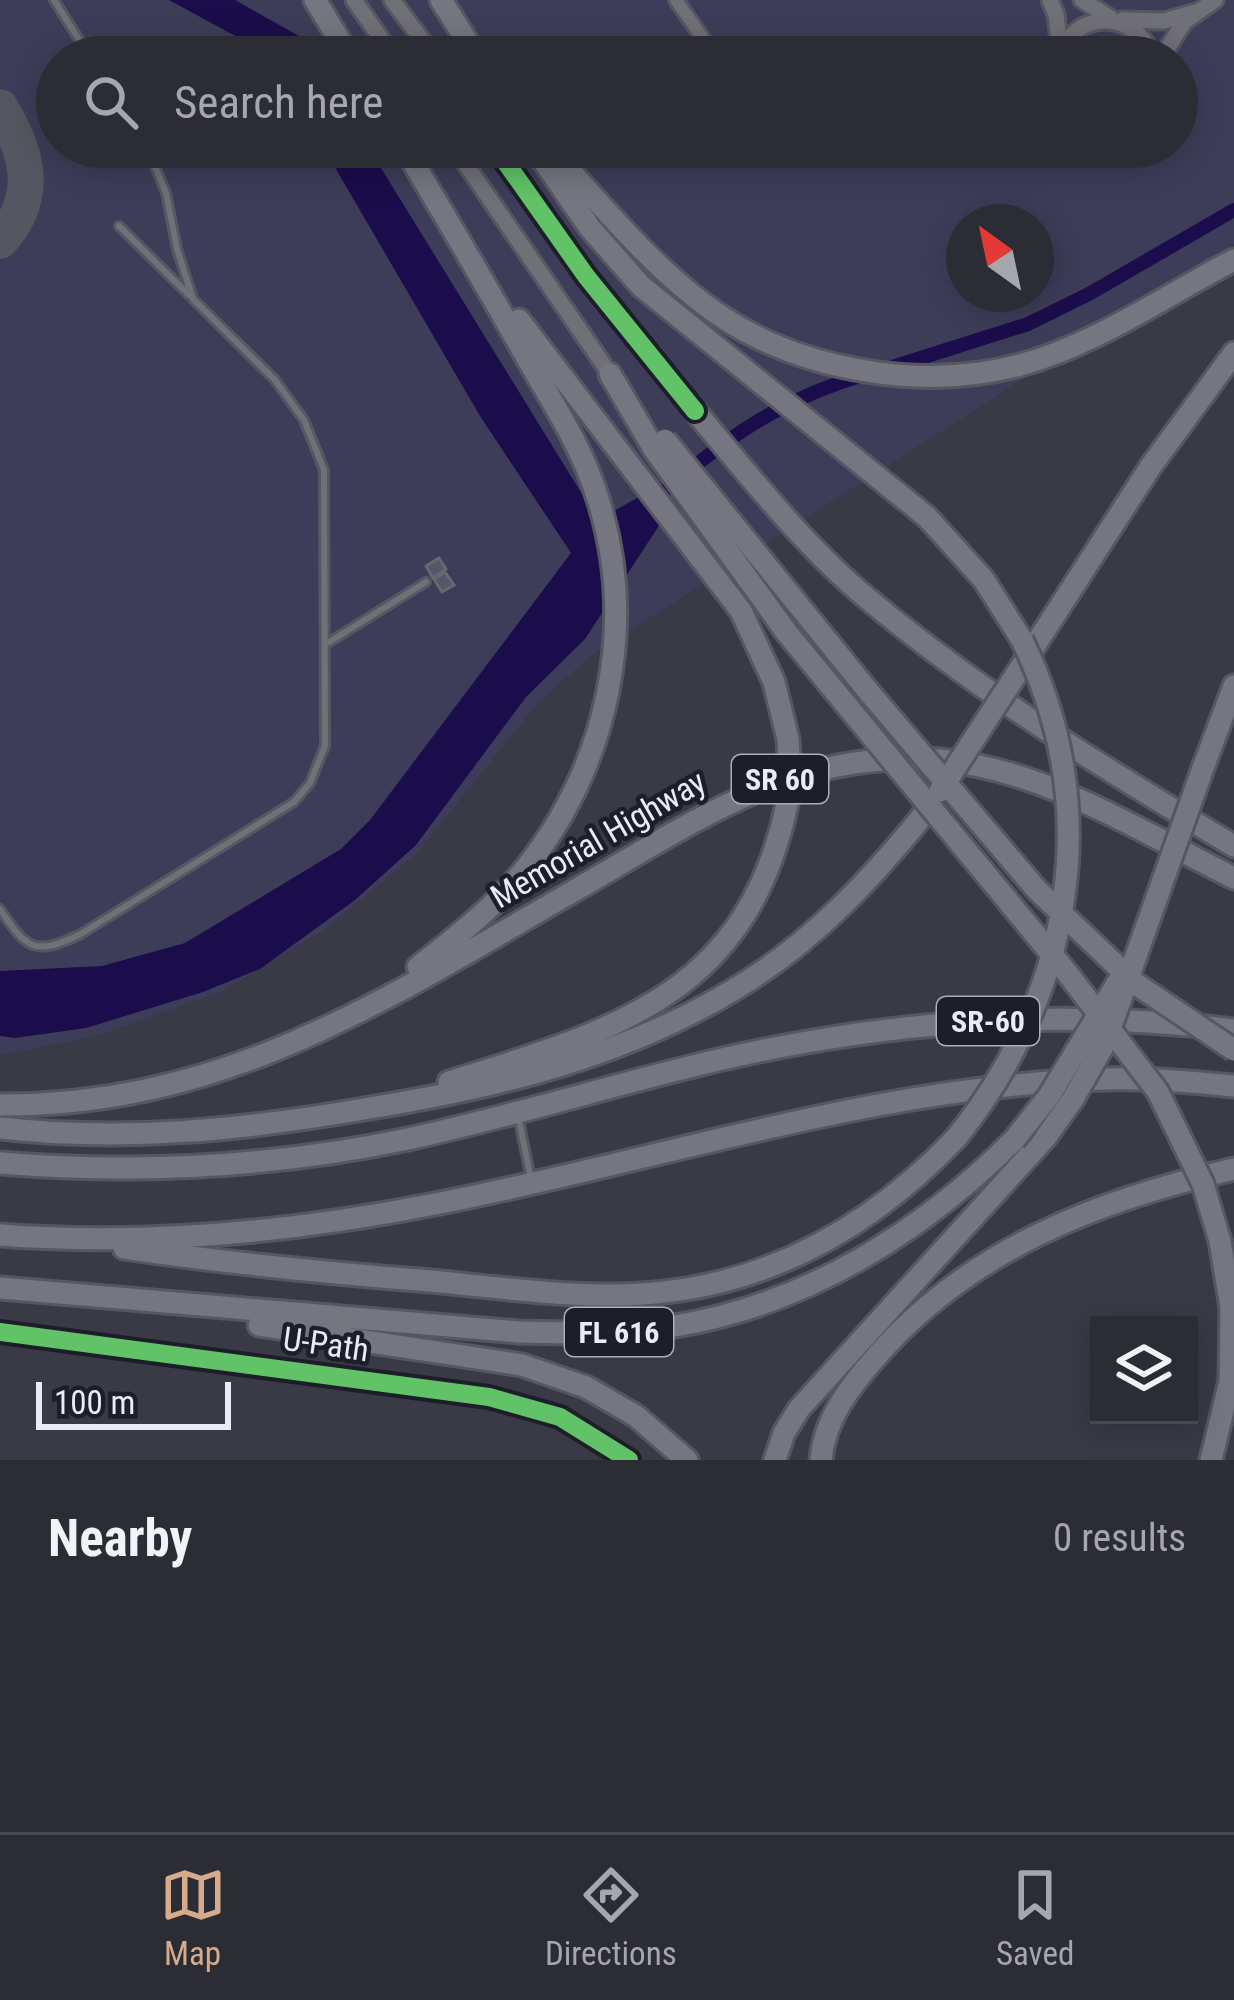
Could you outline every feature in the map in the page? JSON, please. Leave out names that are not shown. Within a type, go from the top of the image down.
[{"type":"highway","points":[[315,0],[337,36]]},
{"type":"highway","points":[[441,0],[464,36]]},
{"type":"highway","points":[[360,1011],[496,901],[557,824],[577,790],[605,708],[614,662],[615,597],[598,497],[573,439],[416,168]]},
{"type":"highway","points":[[0,1235],[243,1264],[552,1292],[622,1295],[690,1289],[762,1270],[839,1235],[901,1191],[957,1137],[984,1103],[1026,1031],[1058,939],[1069,810],[1053,719],[1022,640],[985,580],[927,517],[640,286],[590,228],[549,168]]},
{"type":"highway","points":[[569,168],[672,275],[720,316],[837,366],[917,375],[973,375],[1023,365],[1087,340],[1234,260]]},
{"type":"highway","points":[[344,1113],[543,1052],[618,1023],[668,995],[715,955],[753,902],[772,861],[787,804],[788,739],[781,704],[755,636],[679,528],[457,237]]},
{"type":"highway","points":[[0,1128],[136,1135],[247,1127],[435,1098],[564,1066],[639,1038],[716,1000],[800,944],[842,907],[928,809],[1151,466],[1234,353]]},
{"type":"highway","points":[[610,374],[787,633],[1068,974],[1158,1092],[1203,1184],[1220,1241],[1231,1306],[1230,1382],[1211,1460]]},
{"type":"highway","points":[[695,411],[859,591],[1027,718],[1234,846]]},
{"type":"highway","points":[[660,445],[1037,890],[1136,984],[1234,1050]]},
{"type":"highway","name":"FL 616","points":[[0,1288],[519,1332],[605,1333],[733,1314],[808,1288],[868,1256],[974,1180],[1049,1096],[1134,957],[1234,686]]},
{"type":"highway","name":"Memorial Highway","points":[[0,1105],[115,1097],[202,1078],[264,1058],[360,1011],[721,806],[799,772],[836,764],[884,758],[943,760],[1030,780],[1234,878]]},
{"type":"highway","points":[[776,1460],[791,1420],[1046,1137],[1105,1043],[1123,1001],[1134,957]]},
{"type":"highway","name":"SR-60","points":[[0,1162],[151,1168],[252,1162],[377,1145],[743,1054],[918,1026],[1102,1018],[1234,1030]]},
{"type":"highway","points":[[34,1238],[154,1237],[303,1226],[532,1184],[916,1099],[1023,1084],[1108,1079],[1234,1086]]},
{"type":"highway","points":[[821,1460],[835,1413],[863,1372],[905,1326],[978,1266],[1086,1212],[1175,1182],[1234,1169]]},
{"type":"highway","points":[[171,1305],[210,1317],[522,1365],[586,1387],[636,1416],[687,1460]]},
{"type":"highway","points":[[792,1460],[803,1415],[822,1383]]},
{"type":"street","points":[[354,0],[379,36]]},
{"type":"street","points":[[396,0],[421,36]]},
{"type":"street","points":[[676,0],[701,36]]},
{"type":"street","points":[[1050,0],[1058,36]]},
{"type":"street","points":[[1082,0],[1142,36]]},
{"type":"street","points":[[1173,36],[1215,0]]},
{"type":"street","points":[[1074,36],[1083,26],[1115,20],[1164,21],[1196,12]]},
{"type":"street","points":[[468,168],[610,374]]},
{"type":"street","points":[[510,168],[586,276],[695,411]]},
{"type":"lane","points":[[54,0],[77,36]]},
{"type":"lane","points":[[158,168],[194,298]]},
{"type":"lane","points":[[0,908],[29,945],[42,948],[62,943],[294,802],[310,783],[325,746],[324,470],[304,421],[275,380],[118,226]]},
{"type":"lane","points":[[326,644],[426,582]]},
{"type":"lane","points":[[517,1112],[532,1184]]},
{"type":"shaded area","points":[[0,0],[1234,0],[1234,244],[590,656],[538,703],[415,855],[324,930],[220,992],[93,1037],[0,1055]]},
{"type":"shaded area","points":[[169,0],[235,0],[299,36],[235,36]]},
{"type":"shaded area","points":[[335,168],[381,168],[598,520],[651,490],[662,521],[585,639],[526,697],[416,845],[355,900],[260,969],[203,992],[86,1028],[0,1036],[0,971],[102,966],[185,943],[341,849],[370,820],[571,553],[480,416]]},
{"type":"building","points":[[439,558],[446,569],[433,578],[426,566]]},
{"type":"building","points":[[445,572],[454,585],[442,592],[434,579]]},
{"type":"waterway","points":[[886,369],[1028,324],[1234,210]]},
{"type":"waterway","points":[[649,504],[749,426],[803,397],[864,375]]},
{"type":"taxiway","points":[[0,107],[26,174],[21,208],[0,241]]},
{"type":"cycle path","points":[[510,168],[586,276],[695,411]]},
{"type":"cycle path","name":"U-Path","points":[[0,1332],[489,1397],[560,1417],[629,1460]]}]
